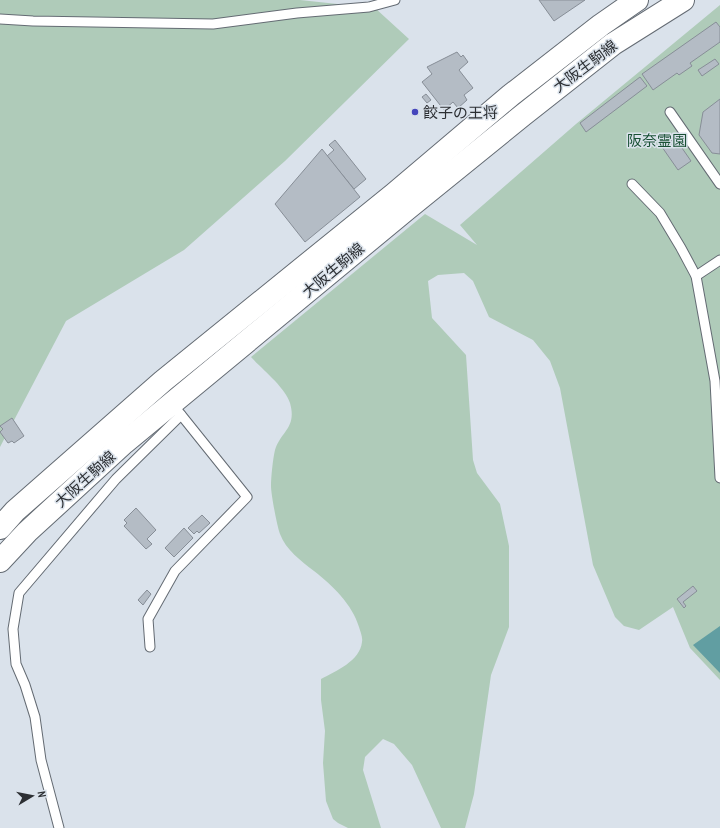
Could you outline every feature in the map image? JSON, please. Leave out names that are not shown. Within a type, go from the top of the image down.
[{"type":"main road","name":"大阪生駒線","points":[[0,528],[15,511],[169,376],[394,194],[511,95],[601,25],[637,0]]},
{"type":"main road","name":"大阪生駒線","points":[[0,561],[27,532],[101,464],[176,409],[522,115],[613,44],[683,0]]},
{"type":"lane","points":[[0,19],[33,21],[213,24],[296,13],[369,7],[395,0]]},
{"type":"lane","points":[[670,112],[720,184]]},
{"type":"lane","points":[[632,184],[660,213],[696,276],[718,380],[720,478]]},
{"type":"lane","points":[[696,276],[720,260]]},
{"type":"lane","points":[[59,828],[41,760],[35,717],[25,685],[16,664],[14,629],[19,593],[176,409],[247,497],[175,571],[148,619],[150,647]]},
{"type":"green space","points":[[0,0],[300,0],[375,8],[409,39],[285,161],[184,250],[66,321],[0,447]]},
{"type":"green space","name":"阪奈霊園","points":[[720,5],[720,680],[690,648],[673,607],[639,630],[624,626],[615,617],[593,565],[560,388],[550,361],[533,340],[489,317],[473,281],[464,273],[438,275],[428,281],[432,318],[466,355],[473,460],[477,473],[500,504],[509,546],[509,627],[491,675],[474,794],[465,828],[441,828],[412,765],[394,744],[383,739],[365,757],[363,770],[381,828],[348,828],[333,819],[326,801],[323,763],[325,731],[321,700],[321,679],[346,665],[357,655],[362,642],[362,636],[356,619],[347,603],[328,583],[294,555],[280,534],[272,496],[272,473],[275,450],[290,424],[292,411],[290,403],[283,391],[251,357],[425,214],[477,245],[460,225],[576,124]]},
{"type":"water","points":[[720,626],[720,673],[693,645]]},
{"type":"building","points":[[539,0],[585,0],[554,21]]},
{"type":"building","points":[[716,22],[720,27],[720,42],[690,63],[692,66],[679,75],[677,73],[653,90],[642,74]]},
{"type":"building","points":[[457,52],[461,57],[463,55],[468,62],[459,70],[473,88],[464,95],[467,100],[458,108],[453,102],[444,110],[422,82],[432,74],[427,67]]},
{"type":"building","points":[[715,59],[719,64],[702,76],[698,70]]},
{"type":"building","points":[[640,77],[647,86],[586,132],[580,123]]},
{"type":"building","points":[[426,94],[431,100],[427,103],[422,97]]},
{"type":"building","points":[[720,99],[720,154],[712,153],[699,135],[703,112]]},
{"type":"building","points":[[675,138],[691,161],[678,170],[662,147]]},
{"type":"building","points":[[335,140],[366,179],[354,189],[327,156],[334,150],[329,145]]},
{"type":"building","points":[[322,149],[360,197],[305,242],[275,204]]},
{"type":"building","points":[[12,418],[24,436],[14,443],[12,441],[8,443],[0,432],[3,429],[0,426]]},
{"type":"building","points":[[136,508],[156,530],[147,539],[152,544],[146,549],[124,526],[127,523],[124,520]]},
{"type":"building","points":[[202,515],[210,523],[199,533],[197,531],[194,534],[188,528]]},
{"type":"building","points":[[184,528],[193,538],[174,557],[165,548]]},
{"type":"building","points":[[693,586],[697,591],[683,602],[686,606],[684,608],[677,599]]},
{"type":"building","points":[[147,590],[151,594],[143,605],[138,600]]},
{"type":"place","name":"餃子の王将","points":[[415,112]]}]
